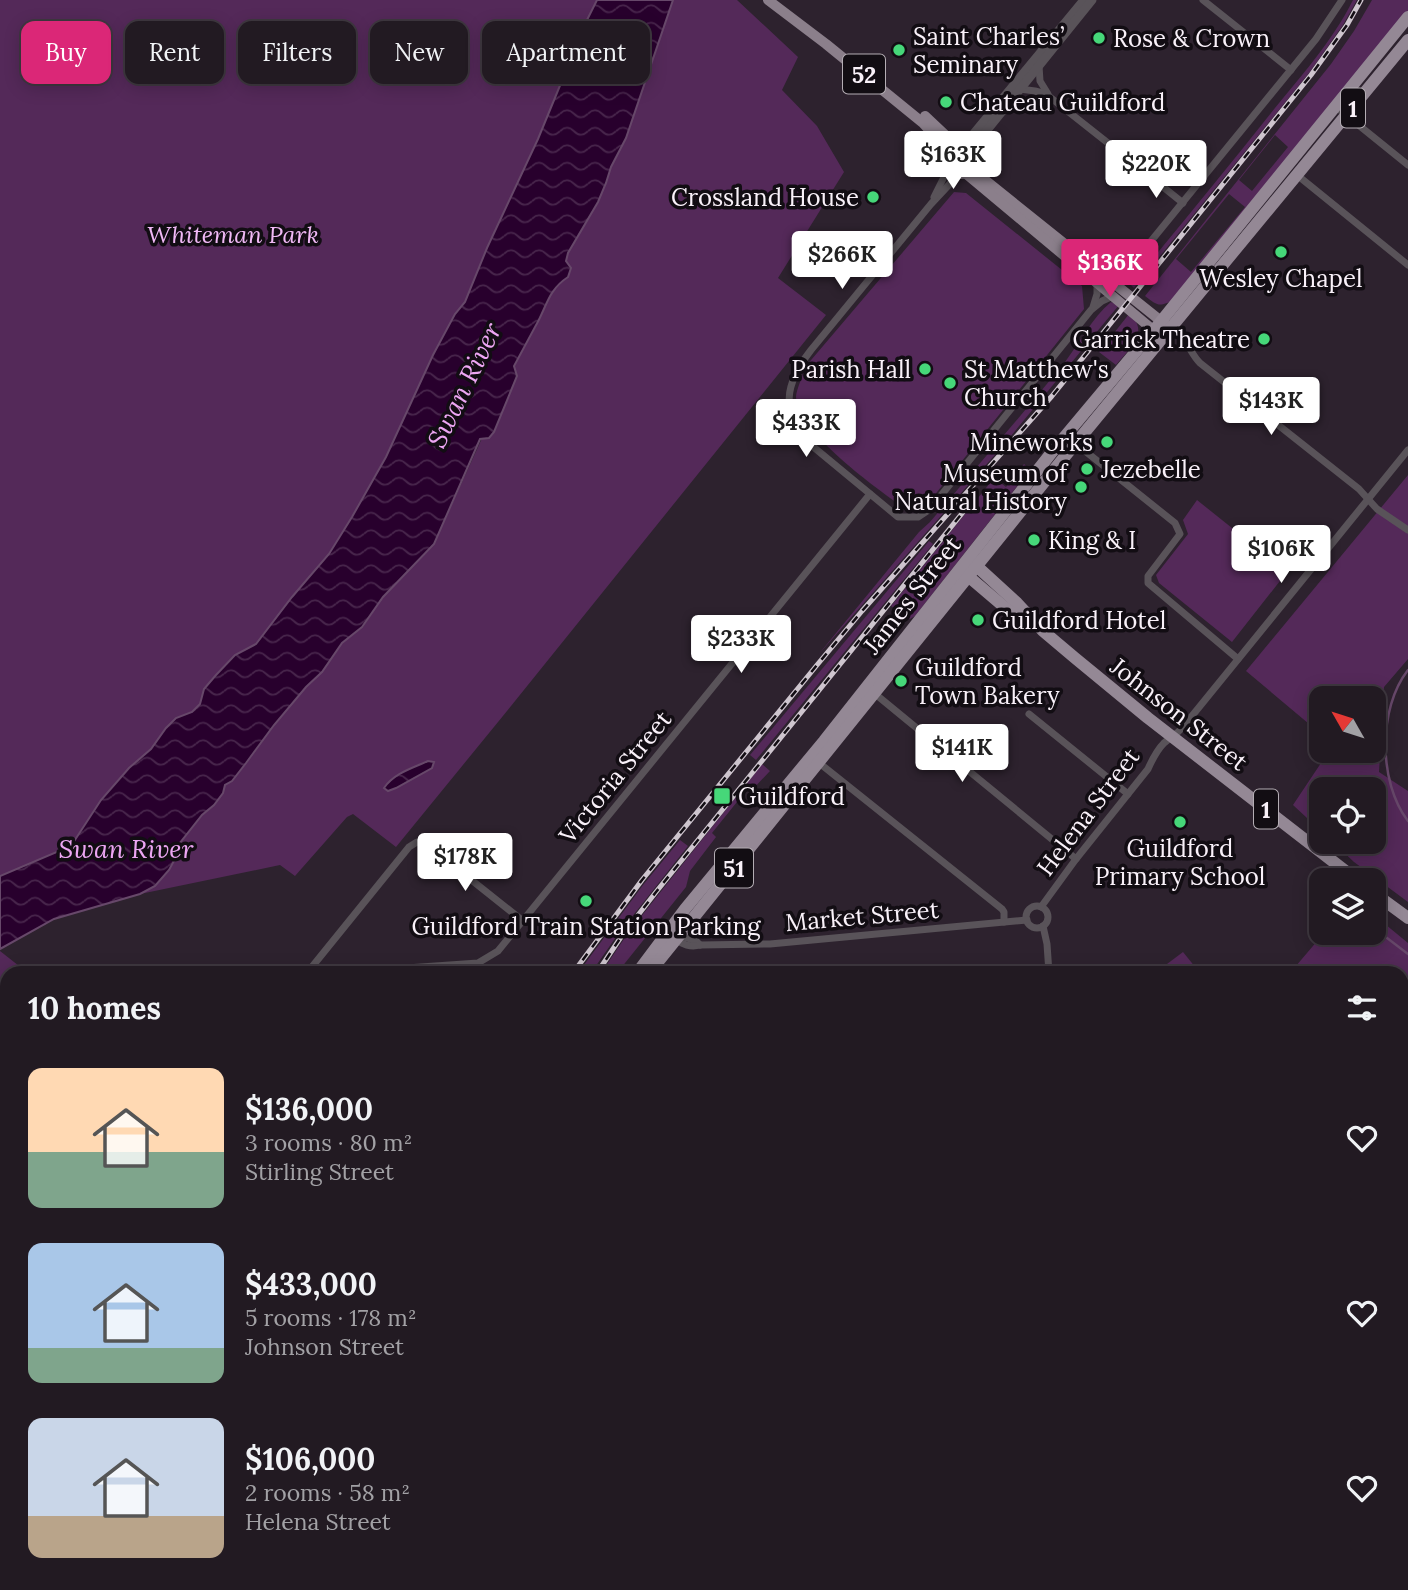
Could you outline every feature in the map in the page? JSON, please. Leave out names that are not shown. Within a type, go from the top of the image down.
[{"type":"highway","name":"James Street","points":[[1162,329],[1335,106],[1408,17]]},
{"type":"highway","name":"James Street","points":[[653,966],[695,896],[870,690],[1162,329],[1297,176],[1408,40]]},
{"type":"highway","name":"Johnson Street","points":[[968,567],[1009,611],[1043,631],[1342,868]]},
{"type":"highway","name":"James Street","points":[[643,966],[736,864],[819,763],[870,690]]},
{"type":"highway","points":[[695,896],[706,896],[736,864]]},
{"type":"highway","points":[[1386,902],[1408,918]]},
{"type":"main road","name":"52","points":[[768,0],[923,123],[933,135],[953,172],[967,168],[985,180],[1116,284],[1162,329]]},
{"type":"main road","name":"52","points":[[777,0],[930,120],[948,139],[968,151],[967,168]]},
{"type":"main road","points":[[948,163],[951,153],[961,149]]},
{"type":"main road","name":"52","points":[[967,168],[1097,283],[1162,329]]},
{"type":"street","points":[[961,149],[1084,0]]},
{"type":"street","points":[[1092,0],[983,135],[967,168],[931,204],[803,361],[793,378],[789,395],[792,416],[811,445],[898,517],[918,517],[936,503],[1091,310],[1102,300],[1113,296]]},
{"type":"street","points":[[1203,0],[1291,70]]},
{"type":"street","points":[[1116,284],[1291,70],[1325,27],[1342,0]]},
{"type":"street","points":[[1039,66],[1041,82],[1054,99]]},
{"type":"street","points":[[1020,89],[1042,92],[1054,99],[1113,147]]},
{"type":"street","points":[[1335,106],[1408,165]]},
{"type":"street","points":[[931,204],[948,163]]},
{"type":"street","points":[[1147,174],[1183,203]]},
{"type":"street","points":[[1297,176],[1408,265]]},
{"type":"street","points":[[1091,310],[1097,294],[1097,283]]},
{"type":"street","points":[[1162,329],[1180,335],[1192,349],[1193,356],[1359,489],[1377,509],[1408,530]]},
{"type":"street","points":[[1070,440],[1175,523],[1180,534],[1147,576],[1148,583],[1238,659]]},
{"type":"street","name":"Helena Street","points":[[1041,907],[1148,769],[1155,755],[1174,737],[1408,450]]},
{"type":"street","name":"Victoria Street","points":[[523,921],[870,494]]},
{"type":"street","points":[[870,690],[1076,859]]},
{"type":"street","points":[[1030,714],[1128,794]]},
{"type":"street","points":[[802,767],[812,761],[819,763],[1002,909],[1004,922]]},
{"type":"street","points":[[313,966],[409,847],[417,842],[425,843],[523,921],[498,951],[478,963],[435,966]]},
{"type":"street","points":[[1036,906],[1044,909],[1048,916],[1043,926],[1035,928],[1027,920],[1028,911],[1036,906]]},
{"type":"street","name":"Market Street","points":[[672,935],[696,941],[700,945],[770,944],[1027,920]]},
{"type":"street","points":[[1043,926],[1049,966]]},
{"type":"green space","name":"Whiteman Park","points":[[0,0],[597,0],[587,21],[482,21],[482,84],[561,84],[465,302],[455,314],[433,355],[386,457],[329,554],[256,644],[235,655],[216,675],[204,689],[200,704],[192,712],[176,718],[151,749],[129,768],[101,800],[71,846],[0,876]]},
{"type":"green space","points":[[673,0],[737,0],[798,57],[782,90],[817,126],[844,172],[778,278],[826,315],[396,847],[353,814],[347,817],[295,876],[280,865],[140,894],[155,886],[175,859],[176,849],[202,815],[214,805],[223,793],[225,785],[232,781],[274,725],[322,672],[342,643],[363,627],[383,597],[434,544],[522,350],[557,284],[568,253],[598,202],[611,167],[626,138],[644,84],[650,84],[650,68]]},
{"type":"green space","points":[[1353,0],[1357,0],[1343,25],[1309,73],[1134,288],[1131,285],[1315,59]]},
{"type":"green space","points":[[1372,0],[1408,0],[1408,11],[1174,300],[1159,304],[1145,296],[1331,64]],"holes":[[[1275,135],[1288,147],[1252,191],[1239,180]],[[1229,194],[1245,207],[1191,272],[1176,259]]]},
{"type":"green space","points":[[954,192],[966,193],[1082,286],[1084,309],[925,507],[910,512],[825,444],[800,411],[796,394],[806,366]]},
{"type":"green space","points":[[1111,302],[1119,305],[1001,448],[818,655],[1065,362],[1092,323]]},
{"type":"green space","points":[[1129,314],[1138,327],[1138,334],[1132,347],[1116,365],[1099,352]]},
{"type":"green space","points":[[1024,464],[1030,469],[915,616],[910,619],[891,606],[994,478],[1006,487]]},
{"type":"green space","points":[[1408,475],[1408,659],[1385,686],[1309,686],[1309,724],[1246,671]]},
{"type":"green space","points":[[1197,500],[1287,572],[1232,642],[1159,583],[1156,575],[1188,534],[1183,520]]},
{"type":"green space","points":[[929,541],[933,544],[756,760],[750,755]]},
{"type":"green space","points":[[1321,763],[1380,763],[1379,772],[1408,791],[1408,902],[1386,886],[1386,868],[1362,868],[1346,854],[1386,854],[1386,777],[1312,777]]},
{"type":"green space","points":[[762,764],[770,771],[753,789],[749,787],[712,833],[716,837],[690,871],[686,887],[623,966],[606,966],[628,933]]},
{"type":"green space","points":[[1309,781],[1309,820],[1293,805]]},
{"type":"green space","points":[[680,840],[688,846],[596,966],[583,966]]},
{"type":"green space","points":[[1386,925],[1408,943],[1408,966],[1296,966],[1314,945],[1386,945]]},
{"type":"green space","points":[[0,951],[19,966],[0,966]]},
{"type":"green space","points":[[1183,952],[1194,966],[1164,966]]},
{"type":"water","name":"Swan River","points":[[597,0],[673,0],[650,68],[650,21],[587,20]]},
{"type":"water","name":"Swan River","points":[[561,84],[644,84],[626,138],[611,167],[598,202],[568,253],[566,261],[571,268],[568,277],[551,294],[514,366],[517,376],[494,432],[489,438],[480,439],[434,544],[383,597],[362,627],[342,643],[322,672],[274,725],[232,781],[225,785],[223,793],[214,805],[202,815],[176,848],[175,859],[169,870],[155,886],[140,894],[54,919],[0,949],[0,876],[71,846],[101,800],[129,768],[151,749],[176,718],[192,712],[200,704],[204,689],[216,675],[235,655],[256,644],[329,554],[386,457],[433,355],[455,314],[465,302]]},
{"type":"water","points":[[428,761],[434,762],[432,768],[396,788],[388,791],[384,788],[398,775]]},
{"type":"waterway","points":[[1408,670],[1391,704],[1386,745],[1391,786],[1408,821]]},
{"type":"waterway","points":[[1386,937],[1408,954]]},
{"type":"railway","points":[[578,966],[642,880],[817,665],[1052,396],[1311,75],[1347,25],[1361,0]]},
{"type":"railway","points":[[602,966],[656,892],[968,506]]},
{"type":"place","name":"Rose & Crown","points":[[1099,38]]},
{"type":"place","name":"Saint Charles’ Seminary","points":[[899,50]]},
{"type":"place","name":"Chateau Guildford","points":[[946,102]]},
{"type":"place","name":"Crossland House","points":[[873,197]]},
{"type":"place","name":"Wesley Chapel","points":[[1281,252]]},
{"type":"place","name":"Garrick Theatre","points":[[1264,339]]},
{"type":"place","name":"Parish Hall","points":[[925,369]]},
{"type":"place","name":"St Matthew's Church","points":[[950,383]]},
{"type":"place","name":"Mineworks","points":[[1107,442]]},
{"type":"place","name":"Jezebelle","points":[[1087,469]]},
{"type":"place","name":"Museum of Natural History","points":[[1081,487]]},
{"type":"place","name":"King & I","points":[[1034,540]]},
{"type":"place","name":"Guildford Hotel","points":[[978,620]]},
{"type":"place","name":"Guildford Town Bakery","points":[[901,681]]},
{"type":"place","name":"Guildford","points":[[722,796]]},
{"type":"place","name":"Guildford Primary School","points":[[1180,822]]},
{"type":"place","name":"Guildford Train Station Parking","points":[[586,901]]}]
